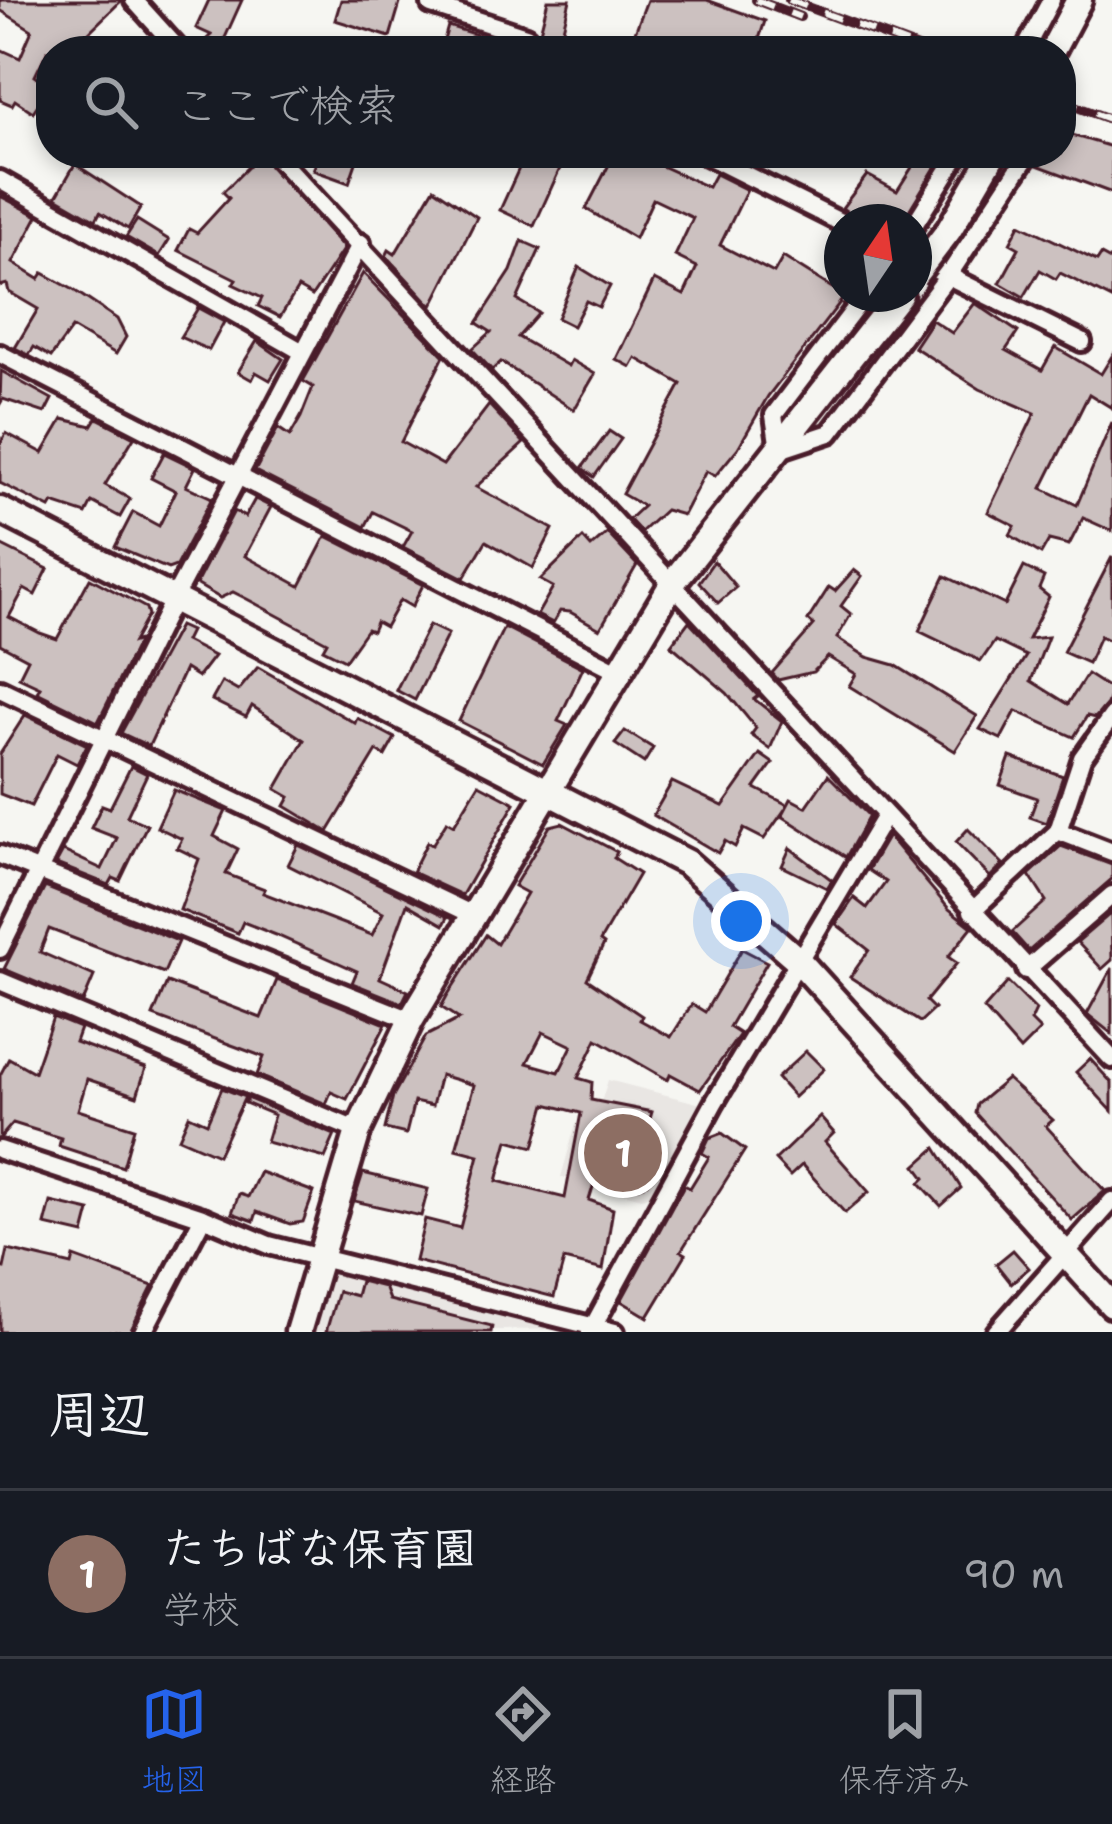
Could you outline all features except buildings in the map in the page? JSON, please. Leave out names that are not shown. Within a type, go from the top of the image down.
[{"type":"street","points":[[134,0],[166,36]]},
{"type":"street","points":[[432,0],[431,5],[526,36]]},
{"type":"street","points":[[1032,36],[1051,0]]},
{"type":"street","points":[[1060,36],[1079,0]]},
{"type":"street","points":[[288,168],[1112,1059]]},
{"type":"street","points":[[732,168],[824,214]]},
{"type":"street","points":[[927,204],[950,168]]},
{"type":"street","points":[[932,253],[985,168]]},
{"type":"street","points":[[779,450],[830,433],[949,276],[1019,168]]},
{"type":"street","points":[[0,180],[301,351]]},
{"type":"street","points":[[0,949],[174,598],[361,243]]},
{"type":"street","points":[[932,268],[1082,342]]},
{"type":"street","points":[[779,450],[774,415],[852,312]]},
{"type":"street","points":[[298,1332],[358,1131],[411,1020],[674,581],[886,312]]},
{"type":"street","points":[[0,354],[618,671]]},
{"type":"street","points":[[0,510],[687,863],[799,962],[1112,1305]]},
{"type":"street","points":[[0,689],[473,915]]},
{"type":"street","points":[[972,911],[1058,831],[1082,758],[1112,716]]},
{"type":"street","points":[[591,1329],[714,1103],[885,816]]},
{"type":"street","points":[[1058,831],[1112,852]]},
{"type":"street","points":[[0,855],[411,1020]]},
{"type":"street","points":[[1026,970],[1112,895]]},
{"type":"street","points":[[0,981],[358,1131]]},
{"type":"street","points":[[0,1150],[320,1258],[615,1332]]},
{"type":"street","points":[[996,1332],[1112,1202]]},
{"type":"street","points":[[143,1332],[203,1216]]},
{"type":"shaded area","points":[[608,1080],[705,1105],[653,1194],[642,1198],[561,1177],[576,1124],[593,1128]]},
{"type":"shaded area","points":[[609,1151],[662,1166],[643,1186],[601,1180]]},
{"type":"shaded area","points":[[336,1269],[579,1329],[314,1332],[330,1273]]},
{"type":"railway","points":[[756,0],[800,17]]},
{"type":"railway","points":[[789,0],[886,36]]},
{"type":"railway","points":[[1076,107],[1112,120]]},
{"type":"place","name":"たちばな保育園","points":[[623,1153]]}]
